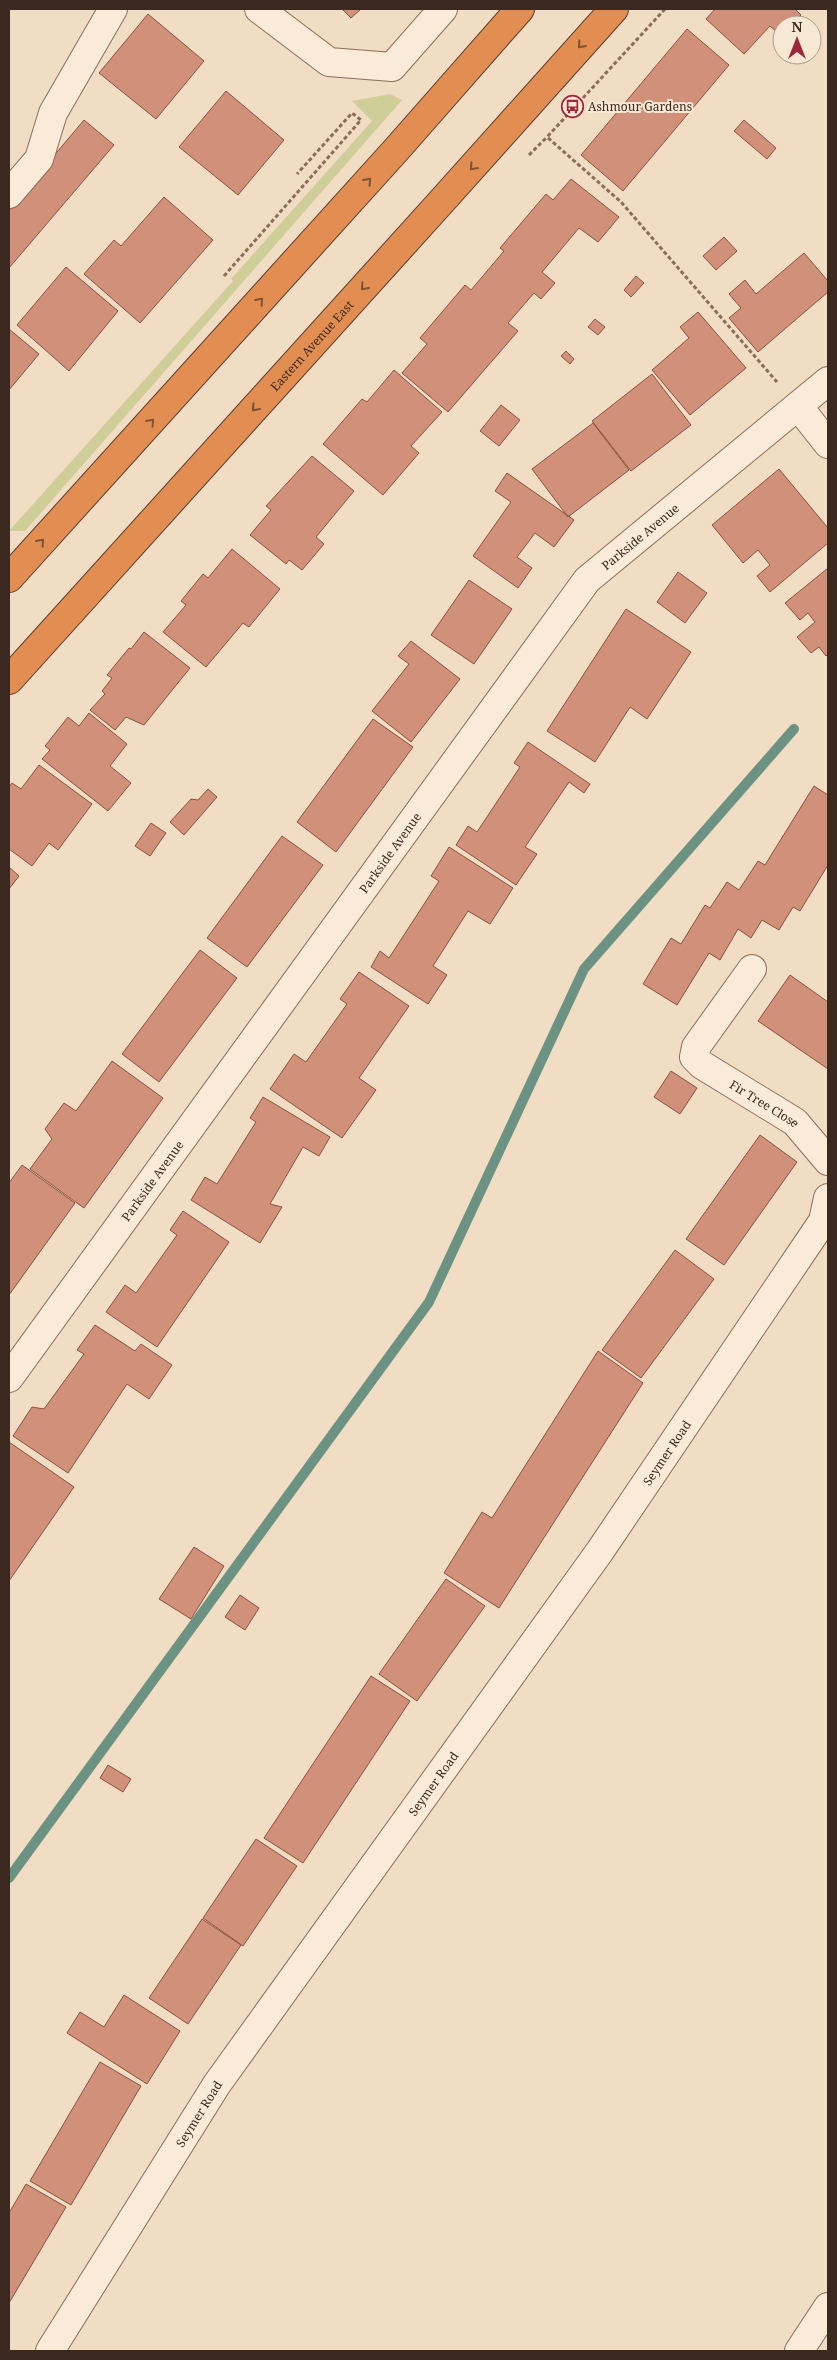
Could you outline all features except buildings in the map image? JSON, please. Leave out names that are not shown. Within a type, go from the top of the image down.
[{"type":"highway","points":[[9,578],[390,157],[520,9]]},
{"type":"highway","name":"Eastern Avenue East","points":[[9,680],[435,210],[614,9]]},
{"type":"street","points":[[9,194],[39,159],[53,114],[113,9]]},
{"type":"street","points":[[259,9],[328,62],[392,67],[443,9]]},
{"type":"street","name":"Parkside Avenue","points":[[9,1378],[587,580],[828,380]]},
{"type":"street","points":[[798,406],[828,444]]},
{"type":"street","name":"Fir Tree Close","points":[[752,969],[696,1047],[694,1057],[702,1065],[795,1122],[828,1161]]},
{"type":"street","name":"Seymer Road","points":[[50,2351],[217,2084],[600,1551],[826,1215]]},
{"type":"street","points":[[799,2351],[828,2307]]},
{"type":"path","points":[[665,9],[547,137],[621,202],[798,406]]},
{"type":"path","points":[[224,276],[361,120],[352,114],[297,174]]},
{"type":"shaded area","points":[[390,94],[402,100],[25,531],[9,531],[233,281],[231,279],[372,121],[352,101]]},
{"type":"waterway","points":[[9,1878],[429,1302],[584,969],[794,729]]},
{"type":"place","name":"Ashmour Gardens","points":[[572,106]]}]
